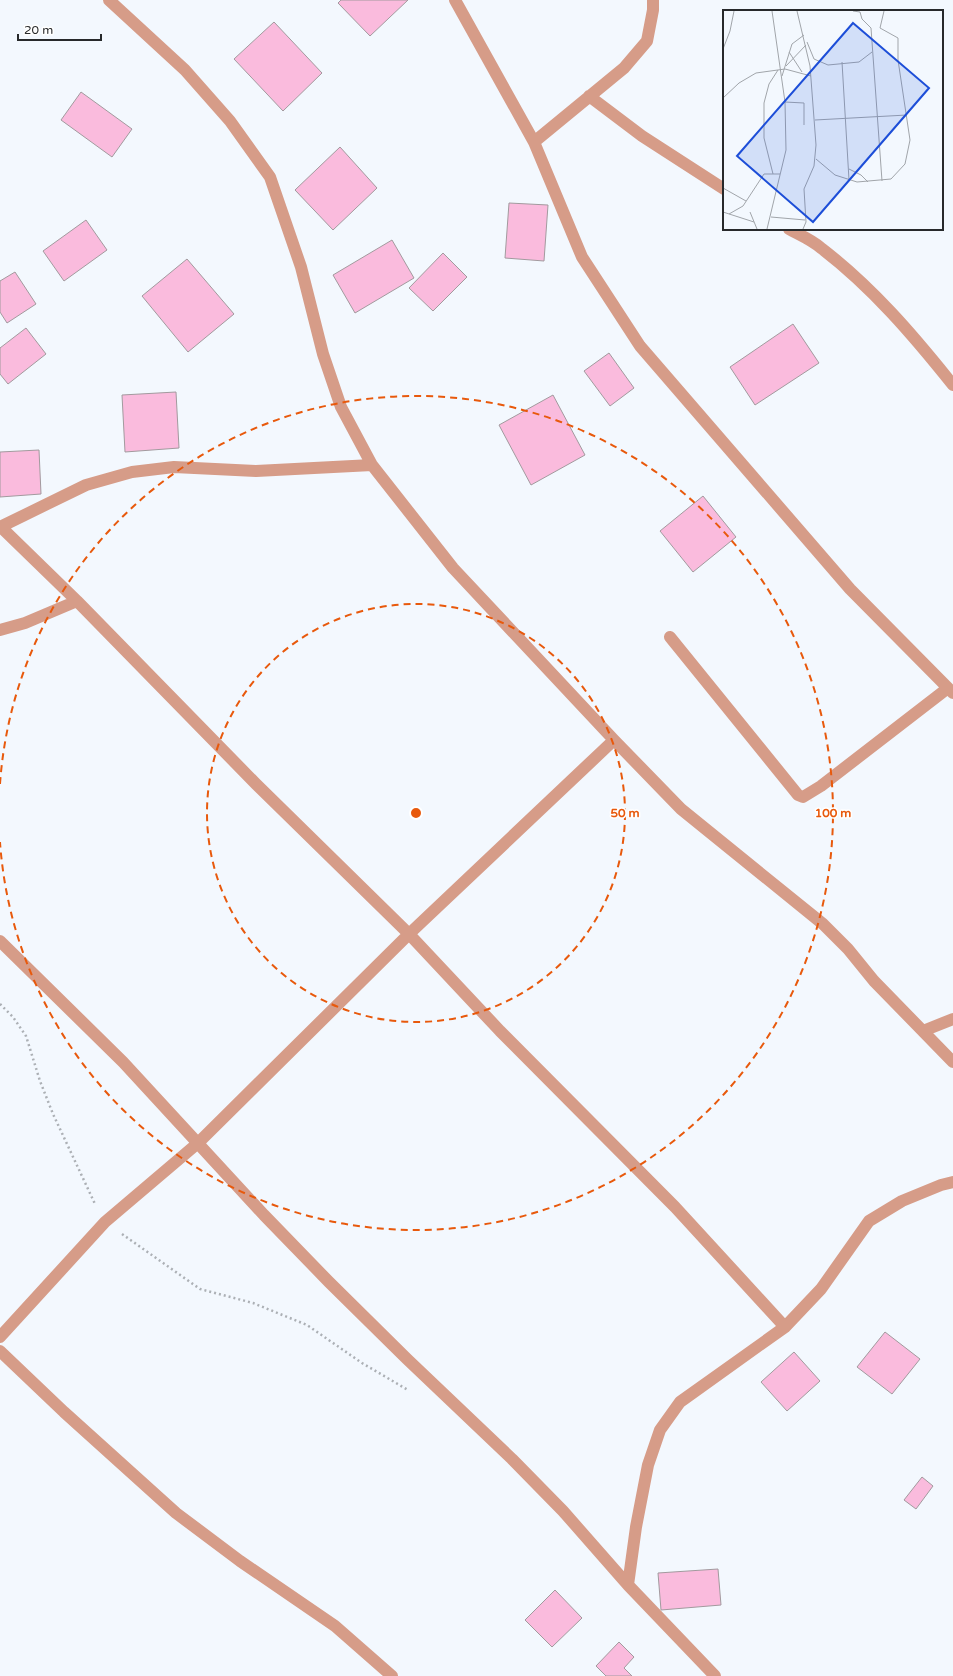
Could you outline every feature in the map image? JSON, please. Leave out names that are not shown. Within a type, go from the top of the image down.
[{"type":"street","points":[[109,0],[185,70],[230,121],[270,177],[301,267],[323,354],[341,407],[372,465],[453,568],[614,740],[681,809],[823,924],[848,948],[874,981],[953,1062]]},
{"type":"street","points":[[455,0],[534,142],[582,257],[640,346],[850,589],[951,690],[803,797],[798,795],[670,637]]},
{"type":"street","points":[[534,142],[624,68],[648,42],[653,0]]},
{"type":"street","points":[[589,96],[642,136],[723,188]]},
{"type":"street","points":[[791,230],[820,247],[871,291],[913,335],[953,385]]},
{"type":"street","points":[[372,465],[256,471],[174,467],[132,472],[86,485],[1,527],[77,601],[256,784],[409,934],[500,1031],[675,1207],[785,1327]]},
{"type":"street","points":[[0,630],[25,623],[77,601]]},
{"type":"street","points":[[0,1337],[105,1222],[198,1143],[409,934],[614,740]]},
{"type":"street","points":[[0,941],[117,1057],[264,1215],[329,1282],[512,1459],[563,1511],[628,1586],[715,1676]]},
{"type":"street","points":[[923,1031],[953,1019]]},
{"type":"street","points":[[628,1586],[636,1527],[648,1465],[660,1430],[680,1402],[785,1327],[821,1289],[869,1221],[902,1201],[941,1185],[953,1182]]},
{"type":"street","points":[[0,1351],[64,1412],[176,1512],[240,1562],[335,1626],[392,1676]]},
{"type":"path","points":[[0,1004],[13,1017],[26,1036],[52,1114],[81,1177],[105,1222],[200,1289],[253,1303],[307,1325],[362,1363],[409,1390]]},
{"type":"building","points":[[341,0],[408,0],[370,36],[338,3]]},
{"type":"building","points":[[274,22],[322,73],[283,111],[234,59]]},
{"type":"building","points":[[81,92],[132,129],[112,157],[61,120]]},
{"type":"building","points":[[340,147],[377,188],[333,230],[295,190]]},
{"type":"building","points":[[509,203],[548,205],[544,261],[505,258]]},
{"type":"building","points":[[86,220],[107,250],[64,281],[43,251]]},
{"type":"building","points":[[392,240],[414,278],[355,313],[333,275]]},
{"type":"building","points":[[443,253],[467,277],[433,311],[409,288]]},
{"type":"building","points":[[187,259],[234,314],[188,352],[142,296]]},
{"type":"building","points":[[15,272],[36,304],[7,323],[0,312],[0,281]]},
{"type":"building","points":[[793,324],[819,363],[755,405],[730,367]]},
{"type":"building","points":[[26,328],[46,354],[8,384],[0,374],[0,348]]},
{"type":"building","points":[[609,353],[634,388],[610,406],[584,371]]},
{"type":"building","points":[[176,392],[179,448],[125,452],[122,395]]},
{"type":"building","points":[[553,395],[585,455],[531,485],[499,425]]},
{"type":"building","points":[[39,450],[41,494],[0,497],[0,452]]},
{"type":"building","points":[[703,496],[736,537],[693,572],[660,531]]},
{"type":"building","points":[[885,1332],[920,1359],[892,1394],[857,1367]]},
{"type":"building","points":[[794,1352],[820,1381],[787,1411],[761,1382]]},
{"type":"building","points":[[922,1477],[933,1486],[916,1509],[904,1500]]},
{"type":"building","points":[[718,1569],[721,1605],[661,1610],[658,1573]]},
{"type":"building","points":[[555,1590],[582,1618],[552,1647],[525,1620]]},
{"type":"building","points":[[619,1642],[634,1657],[624,1668],[632,1676],[606,1676],[596,1666]]}]
